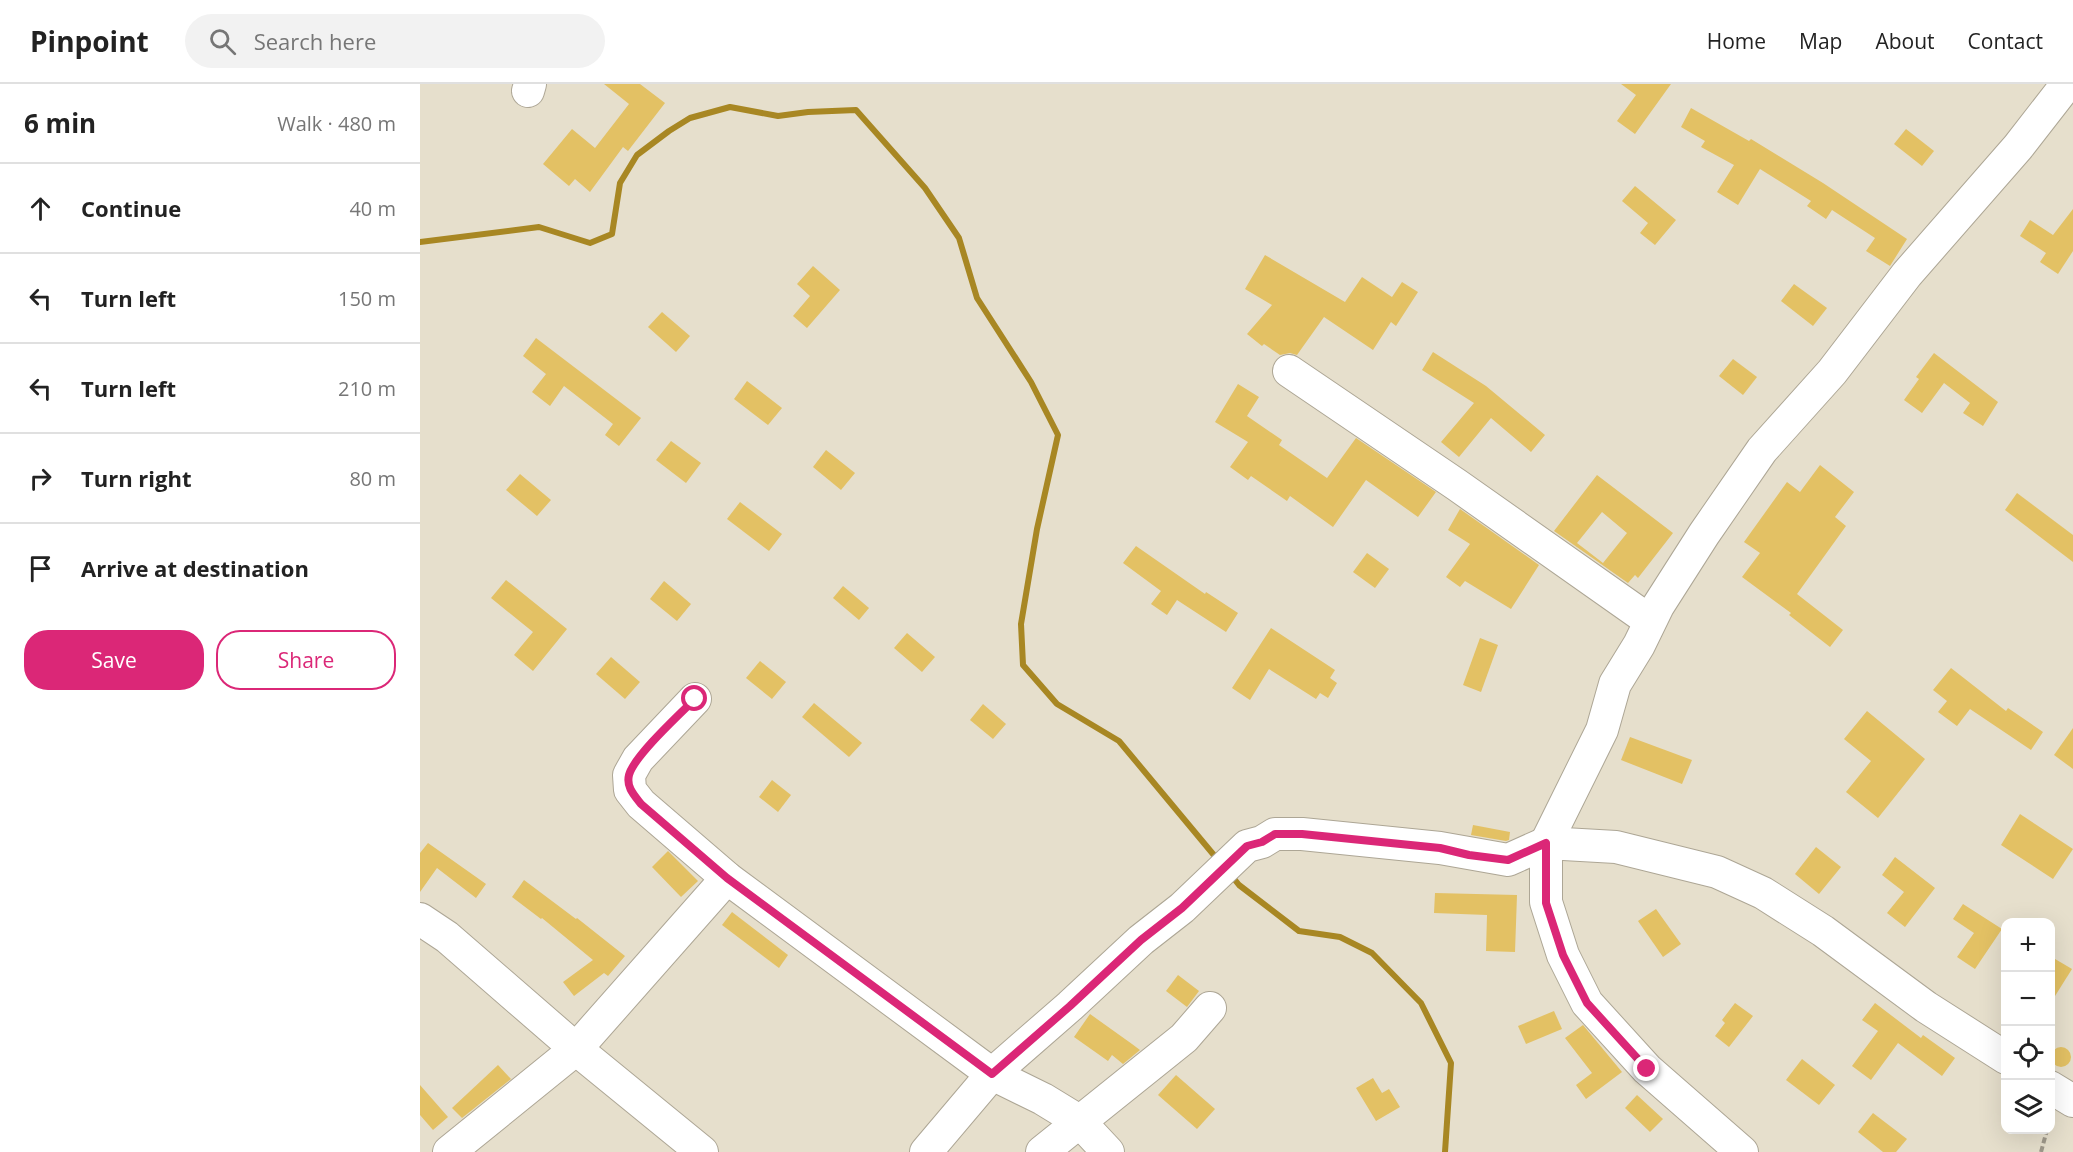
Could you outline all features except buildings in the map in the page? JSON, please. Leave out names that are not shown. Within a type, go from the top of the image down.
[{"type":"street","points":[[1742,1152],[1647,1069],[1587,1003],[1563,955],[1546,903],[1546,843],[1602,730],[1615,684],[1685,562],[1762,450],[1832,372],[1907,274],[2018,147],[2067,84]]},
{"type":"street","points":[[1289,371],[1457,485],[1650,621]]},
{"type":"street","points":[[695,699],[638,759],[629,775],[630,790],[641,804],[727,878],[992,1074],[1043,1099],[1079,1121],[1108,1152]]},
{"type":"street","points":[[927,1152],[992,1074],[1141,940],[1182,908],[1247,846],[1262,842],[1275,834],[1302,834],[1440,848],[1469,855],[1508,860],[1546,843],[1616,847],[1717,872],[1763,893],[1823,931],[1926,1007],[2001,1055]]},
{"type":"street","points":[[449,1152],[576,1049],[727,878]]},
{"type":"street","points":[[420,919],[447,937],[576,1049],[702,1152]]},
{"type":"street","points":[[1042,1152],[1184,1038],[1210,1008]]},
{"type":"street","points":[[2055,1090],[2073,1101]]},
{"type":"path","points":[[2041,1152],[2046,1134]]},
{"type":"waterway","points":[[420,242],[539,227],[590,243],[612,234],[620,183],[637,155],[690,118],[730,107],[778,116],[856,110],[925,188],[959,238],[977,298],[1031,382],[1058,435],[1037,529],[1021,624],[1023,665],[1057,704],[1119,741],[1218,860]]},
{"type":"waterway","points":[[1231,875],[1239,885],[1299,931],[1340,937],[1372,953],[1421,1003],[1451,1063],[1445,1152]]},
{"type":"route","points":[[695,699],[638,759],[629,775],[630,790],[641,804],[727,878],[992,1074],[1141,940],[1182,908],[1247,846],[1262,842],[1275,834],[1302,834],[1440,848],[1469,855],[1508,860],[1546,843],[1546,903],[1563,955],[1587,1003],[1647,1069]]}]
